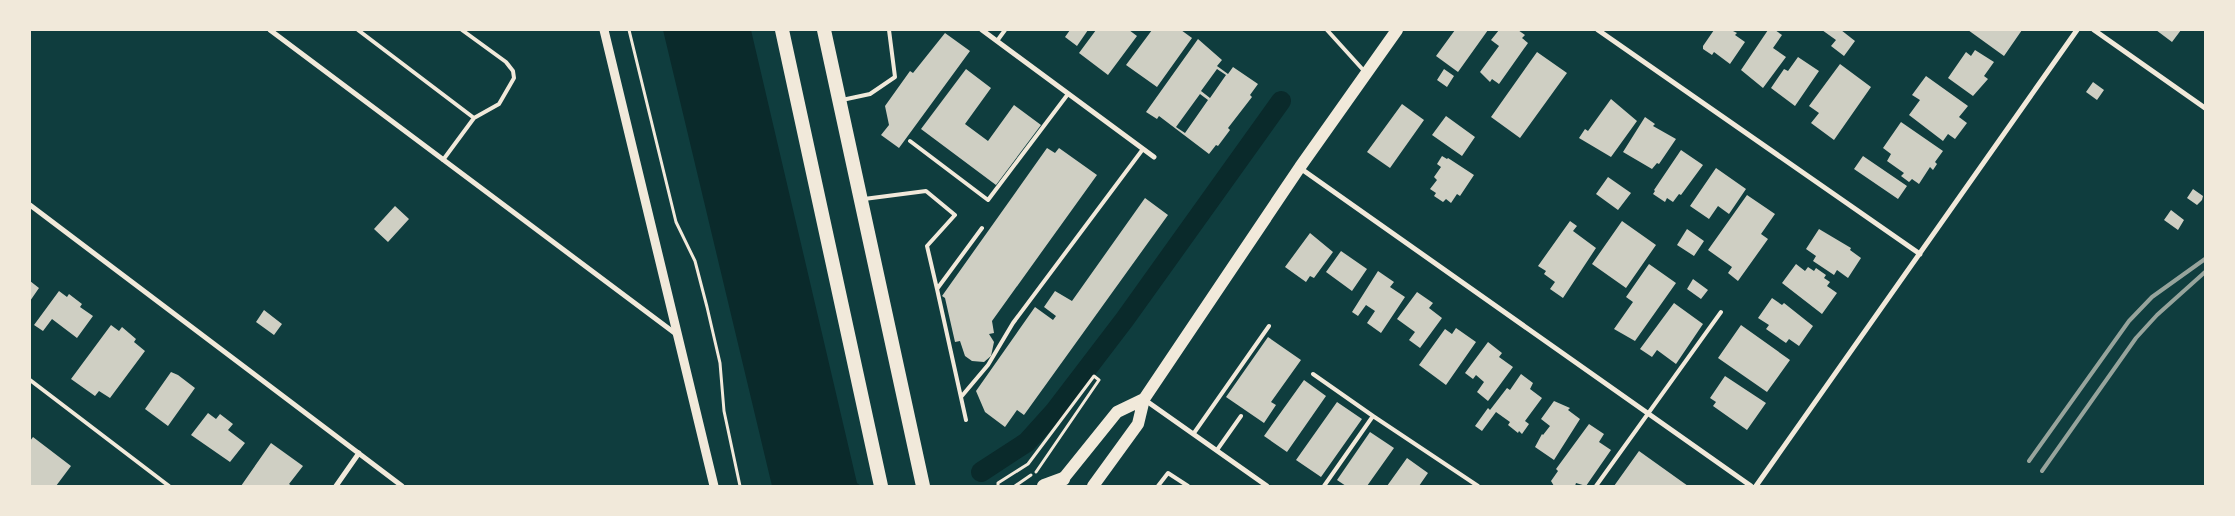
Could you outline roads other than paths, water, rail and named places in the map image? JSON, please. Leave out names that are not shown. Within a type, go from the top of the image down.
[{"type":"highway","points":[[782,30],[881,486]]},
{"type":"highway","points":[[824,30],[860,199],[925,484]]},
{"type":"highway","points":[[1044,486],[1058,483]]},
{"type":"main road","points":[[1093,486],[1138,424],[1144,399],[1300,167],[1397,30]]},
{"type":"main road","points":[[1058,483],[1117,412],[1144,399]]},
{"type":"street","points":[[270,30],[676,334]]},
{"type":"street","points":[[604,30],[714,486]]},
{"type":"street","points":[[982,30],[1154,157]]},
{"type":"street","points":[[1598,30],[1920,254]]},
{"type":"street","points":[[1756,486],[2077,30]]},
{"type":"street","points":[[2094,30],[2205,108]]},
{"type":"street","points":[[1300,167],[1751,486]]},
{"type":"street","points":[[30,205],[402,486]]},
{"type":"street","points":[[1144,399],[1267,486]]},
{"type":"street","points":[[336,486],[359,453]]},
{"type":"lane","points":[[358,30],[474,118]]},
{"type":"lane","points":[[443,160],[474,118],[499,104],[514,78],[513,71],[506,62],[462,30]]},
{"type":"lane","points":[[839,101],[870,94],[894,77],[889,30]]},
{"type":"lane","points":[[997,41],[1005,30]]},
{"type":"lane","points":[[1326,30],[1366,74]]},
{"type":"lane","points":[[910,141],[988,200],[1068,94]]},
{"type":"lane","points":[[961,398],[988,365],[1013,323],[1143,149]]},
{"type":"lane","points":[[860,199],[926,191],[955,215],[927,246],[966,420]]},
{"type":"lane","points":[[937,289],[982,228]]},
{"type":"lane","points":[[1596,486],[1721,312]]},
{"type":"lane","points":[[1194,433],[1269,326]]},
{"type":"lane","points":[[1313,374],[1478,486]]},
{"type":"lane","points":[[30,380],[169,486]]},
{"type":"lane","points":[[1217,450],[1241,416]]},
{"type":"lane","points":[[1324,486],[1373,416]]},
{"type":"lane","points":[[1158,486],[1168,473],[1188,486]]},
{"type":"water","points":[[663,30],[751,30],[857,483],[861,486],[772,486]]},
{"type":"waterway","points":[[981,472],[1027,442],[1054,412],[1125,319],[1281,101]]},
{"type":"railway","points":[[2029,461],[2129,321],[2152,297],[2205,259]]},
{"type":"railway","points":[[2042,471],[2136,338],[2157,315],[2205,272]]}]
